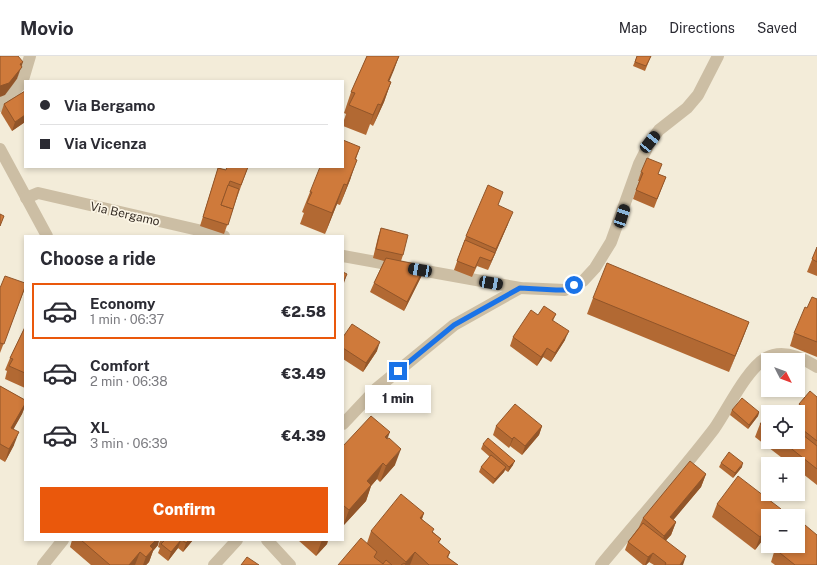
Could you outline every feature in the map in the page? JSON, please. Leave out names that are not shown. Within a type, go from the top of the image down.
[{"type":"street","points":[[0,106],[22,83],[30,56]]},
{"type":"street","points":[[344,256],[520,288],[565,290],[583,281],[595,268],[611,242],[639,164],[650,142],[659,130],[687,108],[698,96],[718,56]]},
{"type":"street","points":[[0,150],[4,162],[26,198],[45,235]]},
{"type":"street","name":"Via Bergamo","points":[[26,198],[38,193],[220,235]]},
{"type":"street","points":[[344,423],[376,389],[454,325],[520,288]]},
{"type":"street","points":[[601,565],[714,428],[753,369],[767,358],[784,353],[806,360],[817,367]]},
{"type":"street","points":[[43,565],[62,541]]},
{"type":"street","points":[[214,565],[236,541]]},
{"type":"street","points":[[268,541],[290,565]]},
{"type":"building","points":[[0,56],[18,56],[23,62],[20,64],[22,67],[9,83],[0,86]]},
{"type":"building","points":[[367,56],[399,56],[388,81],[391,82],[381,105],[378,104],[373,115],[349,105],[355,93],[351,92]]},
{"type":"building","points":[[637,56],[651,56],[646,66],[635,62]]},
{"type":"building","points":[[24,92],[24,116],[15,122],[4,104]]},
{"type":"building","points":[[344,140],[360,147],[355,159],[357,160],[347,185],[344,184],[332,213],[307,203],[312,192],[310,192],[320,168],[344,168]]},
{"type":"building","points":[[647,158],[662,164],[658,174],[666,177],[657,199],[636,190]]},
{"type":"building","points":[[218,168],[226,170],[227,168],[248,168],[241,185],[230,181],[221,205],[233,209],[228,225],[203,217]]},
{"type":"building","points":[[228,185],[239,189],[233,209],[221,205]]},
{"type":"building","points":[[488,185],[503,192],[498,205],[513,212],[496,249],[466,236]]},
{"type":"building","points":[[0,214],[4,216],[0,226]]},
{"type":"building","points":[[381,228],[408,235],[403,255],[376,249]]},
{"type":"building","points":[[465,240],[495,253],[491,261],[480,257],[475,268],[457,261]]},
{"type":"building","points":[[817,247],[817,262],[812,259]]},
{"type":"building","points":[[386,258],[425,266],[407,302],[374,283]]},
{"type":"building","points":[[607,263],[749,322],[735,356],[593,298]]},
{"type":"building","points":[[344,272],[347,274],[344,280]]},
{"type":"building","points":[[5,276],[24,283],[24,290],[4,344],[0,343],[0,288]]},
{"type":"building","points":[[812,297],[817,299],[817,342],[794,333],[805,307],[807,308]]},
{"type":"building","points":[[544,306],[556,314],[552,320],[569,331],[555,353],[547,348],[541,357],[513,337],[531,310],[538,315]]},
{"type":"building","points":[[352,324],[380,342],[366,363],[344,349],[344,336]]},
{"type":"building","points":[[24,329],[24,373],[9,366],[13,359],[10,358]]},
{"type":"building","points":[[0,386],[24,399],[24,406],[11,428],[19,432],[9,449],[0,444]]},
{"type":"building","points":[[810,391],[817,397],[817,441],[805,432],[805,405],[799,404]]},
{"type":"building","points":[[742,398],[759,412],[749,425],[732,410]]},
{"type":"building","points":[[515,404],[542,426],[525,446],[514,437],[512,439],[496,426]]},
{"type":"building","points":[[371,416],[390,432],[385,437],[387,439],[389,438],[401,449],[386,466],[383,463],[367,481],[371,485],[349,510],[344,506],[344,445]]},
{"type":"building","points":[[805,437],[817,446],[817,469],[805,459],[805,457],[802,457],[792,449],[805,449]]},
{"type":"building","points":[[488,438],[515,461],[509,467],[483,444]]},
{"type":"building","points":[[729,452],[743,463],[735,473],[721,463]]},
{"type":"building","points":[[491,455],[506,467],[495,479],[481,467]]},
{"type":"building","points":[[690,461],[706,474],[670,517],[676,522],[664,536],[643,518]]},
{"type":"building","points":[[738,476],[761,494],[761,501],[771,501],[781,509],[761,509],[760,537],[717,504]]},
{"type":"building","points":[[401,494],[424,513],[420,518],[434,529],[432,532],[441,539],[438,542],[450,552],[447,557],[458,565],[429,565],[415,552],[406,562],[371,531]]},
{"type":"building","points":[[643,523],[686,556],[680,565],[665,565],[666,563],[653,553],[648,557],[628,542]]},
{"type":"building","points":[[805,525],[817,535],[817,565],[795,565],[780,553],[805,553]]},
{"type":"building","points":[[361,538],[377,552],[374,557],[383,564],[386,560],[392,565],[338,565]]},
{"type":"building","points":[[82,541],[155,541],[150,546],[153,549],[146,557],[140,552],[129,565],[110,565]]},
{"type":"building","points":[[164,541],[180,541],[171,552],[161,544]]},
{"type":"building","points":[[247,557],[259,565],[241,565]]},
{"type":"route","points":[[398,371],[454,325],[520,288],[565,290],[574,285]]}]
